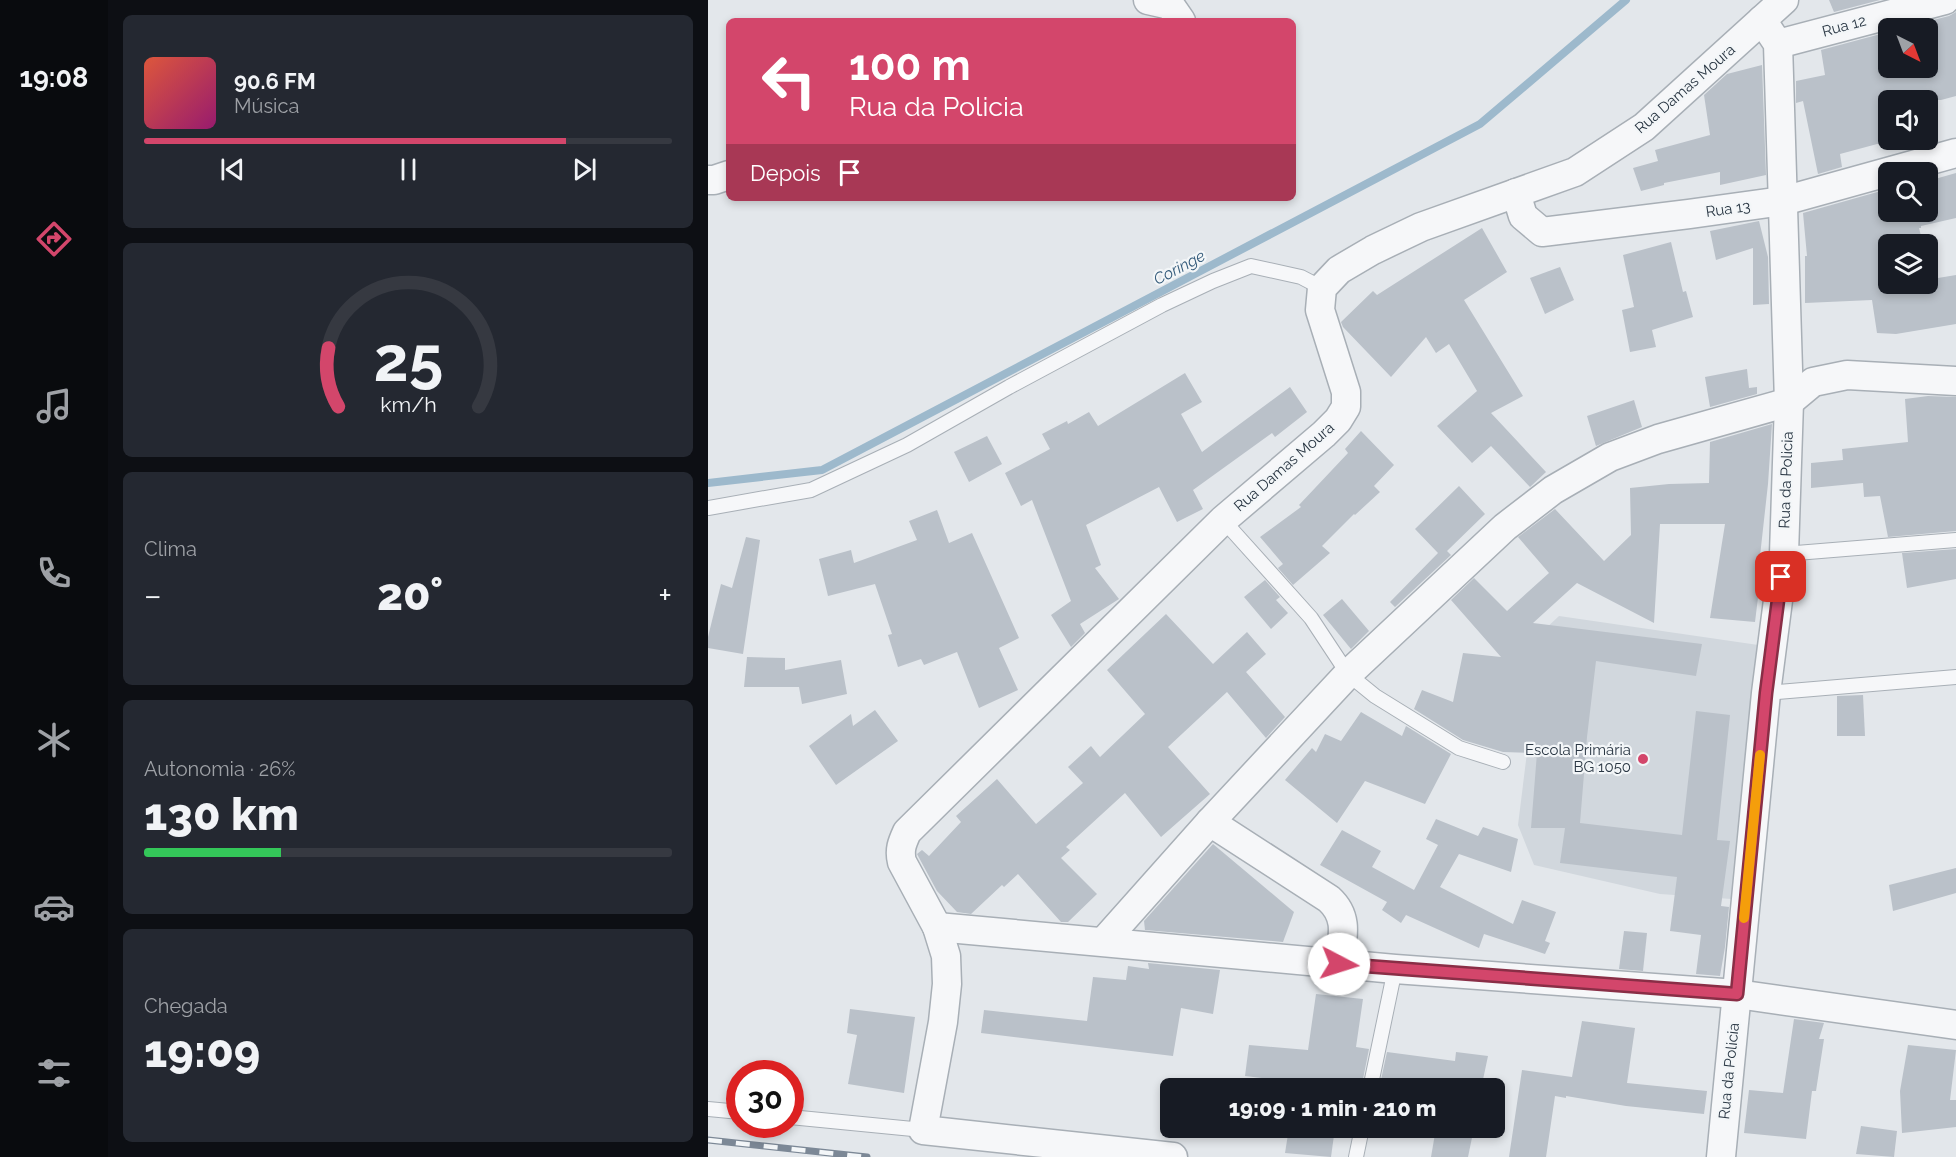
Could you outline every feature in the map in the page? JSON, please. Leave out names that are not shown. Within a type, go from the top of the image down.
[{"type":"street","points":[[1148,0],[1170,5],[1179,18]]},
{"type":"street","name":"Rua Damas Moura","points":[[937,927],[908,875],[900,853],[907,832],[1223,520],[1324,434],[1338,420],[1346,407],[1346,392],[1320,309],[1322,288],[1340,270],[1373,250],[1421,227],[1575,172],[1644,127],[1784,0]]},
{"type":"street","name":"Rua 12","points":[[1778,44],[1945,0]]},
{"type":"street","points":[[1762,20],[1778,44]]},
{"type":"street","name":"Rua da Policia","points":[[1721,1157],[1766,693],[1784,554],[1789,402],[1778,44]]},
{"type":"street","name":"Rua 13","points":[[1516,193],[1523,216],[1542,232],[1783,201],[1956,153]]},
{"type":"street","points":[[708,180],[726,176]]},
{"type":"street","points":[[1104,941],[1347,674],[1506,527],[1554,490],[1610,457],[1658,439],[1789,402],[1813,382],[1847,375],[1956,381]]},
{"type":"street","points":[[1210,822],[1329,899],[1339,908],[1344,928],[1339,964]]},
{"type":"street","points":[[1173,1157],[923,1130],[943,1022],[947,984],[946,956],[937,927],[1395,969],[1737,994],[1956,1024]]},
{"type":"lane","points":[[708,508],[811,490],[908,445],[1009,387],[1162,305],[1251,266],[1301,277],[1322,288]]},
{"type":"lane","points":[[1223,520],[1311,618],[1347,674],[1375,696],[1459,748],[1503,762]]},
{"type":"lane","points":[[1784,554],[1956,540]]},
{"type":"lane","points":[[1766,693],[1956,677]]},
{"type":"lane","points":[[1372,1078],[1395,969]]},
{"type":"lane","points":[[708,1109],[726,1111]]},
{"type":"lane","points":[[804,1118],[923,1130]]},
{"type":"lane","points":[[1356,1157],[1360,1138]]},
{"type":"shaded area","name":"Escola Primária BG 1050","points":[[1559,616],[1772,647],[1746,900],[1660,894],[1534,865],[1518,825],[1542,632]]},
{"type":"building","points":[[1829,0],[1880,0],[1834,12]]},
{"type":"building","points":[[1956,12],[1956,96],[1938,100],[1938,90],[1878,90],[1878,144],[1840,154],[1842,167],[1818,174],[1803,101],[1796,103],[1796,81],[1825,75],[1821,50],[1878,35],[1878,78],[1938,78],[1938,19]]},
{"type":"building","points":[[1762,65],[1766,175],[1720,185],[1720,172],[1664,183],[1664,185],[1641,191],[1633,168],[1658,161],[1655,150],[1710,135],[1704,95],[1727,74]]},
{"type":"building","points":[[1956,173],[1956,218],[1921,226],[1919,228],[1920,234],[1878,234],[1878,294],[1938,294],[1938,278],[1956,275],[1956,324],[1896,334],[1877,333],[1872,300],[1805,303],[1805,256],[1807,256],[1803,213],[1878,192],[1878,222],[1938,222],[1938,178]]},
{"type":"building","points":[[1759,221],[1768,257],[1769,304],[1753,305],[1753,248],[1716,260],[1710,231]]},
{"type":"building","points":[[1482,228],[1507,272],[1464,300],[1523,396],[1491,413],[1546,472],[1530,487],[1491,446],[1472,463],[1437,426],[1477,391],[1449,344],[1436,353],[1426,337],[1391,377],[1343,327],[1341,322],[1373,291],[1377,295]]},
{"type":"building","points":[[1671,242],[1683,292],[1686,291],[1693,317],[1652,330],[1656,347],[1630,352],[1622,310],[1634,307],[1623,255]]},
{"type":"building","points":[[1560,267],[1574,300],[1545,314],[1530,278]]},
{"type":"building","points":[[1747,369],[1749,388],[1757,387],[1757,394],[1710,407],[1705,377]]},
{"type":"building","points":[[1185,373],[1202,402],[1181,414],[1202,452],[1290,387],[1307,412],[1275,437],[1272,433],[1193,490],[1203,509],[1177,522],[1159,487],[1086,525],[1101,565],[1095,568],[1119,599],[1080,624],[1085,633],[1071,647],[1051,615],[1071,601],[1032,500],[1021,506],[1005,473],[1050,449],[1042,434],[1067,421],[1068,424],[1089,412],[1098,426]]},
{"type":"building","points":[[1928,396],[1956,397],[1956,531],[1888,537],[1880,496],[1864,497],[1863,483],[1811,488],[1811,463],[1843,460],[1842,449],[1908,442],[1905,399]]},
{"type":"building","points":[[1634,400],[1642,427],[1596,446],[1587,416]]},
{"type":"building","points":[[1772,424],[1759,565],[1762,565],[1755,622],[1710,618],[1725,524],[1660,524],[1654,623],[1577,583],[1533,623],[1702,644],[1696,676],[1596,661],[1580,823],[1682,835],[1696,711],[1730,715],[1717,840],[1730,841],[1721,906],[1729,907],[1725,947],[1720,976],[1696,974],[1701,935],[1670,931],[1677,877],[1560,863],[1565,828],[1531,828],[1537,753],[1503,752],[1463,740],[1414,709],[1422,690],[1453,702],[1463,653],[1501,657],[1451,600],[1474,578],[1507,611],[1549,573],[1518,537],[1555,509],[1604,561],[1631,535],[1630,488],[1709,483],[1710,442]]},
{"type":"building","points":[[1361,431],[1394,465],[1374,486],[1380,492],[1322,546],[1330,553],[1293,585],[1278,568],[1283,564],[1260,537],[1301,507],[1299,505],[1348,453],[1345,449]]},
{"type":"building","points":[[987,436],[1002,464],[969,482],[954,452]]},
{"type":"building","points":[[1459,486],[1485,514],[1447,551],[1451,555],[1395,607],[1390,602],[1438,553],[1415,529]]},
{"type":"building","points":[[937,510],[949,543],[972,533],[1019,638],[999,648],[1018,690],[979,708],[957,652],[924,665],[921,659],[898,667],[888,635],[892,634],[875,584],[828,596],[819,559],[851,550],[854,563],[917,540],[909,521]]},
{"type":"building","points":[[746,537],[760,540],[743,654],[708,648],[708,637],[721,584],[732,588]]},
{"type":"building","points":[[1956,549],[1956,579],[1907,588],[1902,553]]},
{"type":"building","points":[[1265,580],[1280,597],[1276,600],[1288,613],[1271,629],[1244,597]]},
{"type":"building","points":[[1342,599],[1369,631],[1351,649],[1323,615]]},
{"type":"building","points":[[1166,614],[1213,664],[1247,632],[1266,654],[1246,672],[1285,717],[1266,738],[1227,692],[1168,747],[1210,794],[1161,837],[1125,793],[1066,847],[1070,850],[1061,858],[1097,894],[1068,922],[1061,922],[1018,874],[1004,887],[1002,885],[971,914],[957,912],[937,891],[917,854],[922,850],[929,856],[961,822],[956,816],[997,779],[1036,824],[1083,783],[1068,767],[1091,746],[1100,757],[1145,714],[1107,670]]},
{"type":"building","points":[[747,657],[785,658],[785,670],[841,660],[847,694],[802,704],[799,687],[744,687]]},
{"type":"building","points":[[1863,695],[1865,736],[1837,736],[1837,696]]},
{"type":"building","points":[[875,710],[898,741],[836,785],[809,746],[851,714],[853,726]]},
{"type":"building","points":[[1361,712],[1402,736],[1406,726],[1451,754],[1425,804],[1365,781],[1337,823],[1285,780],[1312,748],[1316,752],[1325,734],[1341,741]]},
{"type":"building","points":[[1436,819],[1478,836],[1483,827],[1518,839],[1511,872],[1459,854],[1440,887],[1513,924],[1522,900],[1556,912],[1545,941],[1550,943],[1545,954],[1484,934],[1479,948],[1406,915],[1401,923],[1382,910],[1387,902],[1320,865],[1342,830],[1381,851],[1372,867],[1414,890],[1438,845],[1426,839]]},
{"type":"building","points":[[1213,844],[1294,912],[1283,942],[1145,930],[1144,921]]},
{"type":"building","points":[[1956,868],[1956,893],[1893,911],[1889,885]]},
{"type":"building","points":[[1624,931],[1647,933],[1643,971],[1619,969]]},
{"type":"building","points":[[1148,963],[1220,970],[1213,1014],[1181,1008],[1173,1056],[981,1033],[984,1010],[1087,1021],[1093,977],[1126,980],[1128,966],[1149,969]]},
{"type":"building","points":[[1316,994],[1363,999],[1356,1047],[1369,1049],[1363,1078],[1245,1076],[1249,1045],[1308,1050]]},
{"type":"building","points":[[850,1009],[915,1017],[904,1093],[848,1084],[857,1035],[847,1033]]},
{"type":"building","points":[[1794,1019],[1824,1023],[1819,1039],[1824,1039],[1816,1091],[1812,1091],[1806,1139],[1744,1133],[1749,1090],[1783,1093]]},
{"type":"building","points":[[1582,1021],[1635,1028],[1627,1083],[1707,1091],[1704,1114],[1555,1096],[1546,1157],[1509,1157],[1522,1070],[1572,1077]]},
{"type":"building","points":[[1908,1045],[1956,1050],[1950,1100],[1956,1100],[1956,1127],[1902,1133],[1900,1091]]},
{"type":"building","points":[[1387,1052],[1455,1061],[1456,1052],[1488,1056],[1483,1078],[1381,1078]]},
{"type":"building","points":[[1861,1126],[1897,1131],[1894,1157],[1856,1154]]},
{"type":"building","points":[[1287,1138],[1334,1138],[1331,1157],[1285,1153]]},
{"type":"building","points":[[1434,1138],[1472,1138],[1468,1157],[1431,1157]]},
{"type":"waterway","name":"Coringe","points":[[708,483],[822,470],[1480,124],[1626,0]]},
{"type":"railway","points":[[708,1140],[867,1157]]},
{"type":"slow traffic","points":[[1744,918],[1760,755]]},
{"type":"place","name":"Escola Primária BG 1050","points":[[1643,759]]},
{"type":"route","points":[[1339,964],[1737,994],[1766,693],[1781,577]]}]
